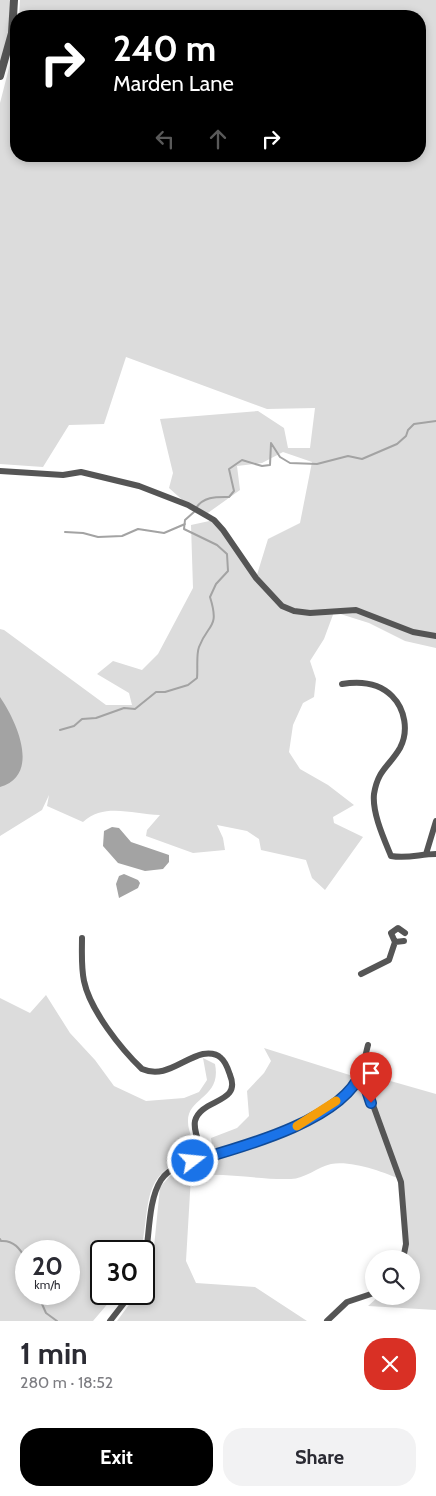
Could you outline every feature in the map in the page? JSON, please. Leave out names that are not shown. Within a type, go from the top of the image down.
[{"type":"street","points":[[0,76],[10,40]]},
{"type":"street","points":[[0,471],[63,475],[81,472],[139,486],[196,509],[214,520],[256,578],[282,606],[294,611],[310,613],[356,610],[413,632],[436,636]]},
{"type":"street","points":[[342,684],[361,682],[378,686],[398,701],[405,724],[402,742],[380,773],[376,787],[375,804],[391,856],[410,858],[426,854],[436,854]]},
{"type":"street","points":[[426,854],[436,820]]},
{"type":"street","points":[[395,942],[391,936],[394,929],[400,928],[405,933]]},
{"type":"street","points":[[82,938],[84,982],[90,1000],[99,1016],[142,1069],[161,1072],[206,1053],[216,1054],[223,1060],[233,1083],[231,1091],[222,1100],[201,1111],[196,1120],[195,1130],[204,1158]]},
{"type":"street","points":[[395,942],[404,941]]},
{"type":"street","points":[[360,974],[389,960],[395,942]]},
{"type":"street","points":[[149,1240],[154,1196],[157,1187],[168,1173],[181,1165],[232,1150],[308,1121],[353,1087],[361,1072],[368,1044]]},
{"type":"street","points":[[361,1072],[401,1182],[406,1244],[405,1250]]},
{"type":"street","points":[[327,1321],[347,1302],[365,1295]]},
{"type":"street","points":[[110,1321],[122,1305]]},
{"type":"shaded area","points":[[0,0],[14,0],[14,10],[10,10],[10,29],[0,64]]},
{"type":"shaded area","points":[[20,0],[436,0],[436,648],[405,641],[369,623],[334,612],[324,639],[310,661],[316,679],[314,697],[303,703],[293,725],[289,752],[300,769],[328,785],[354,805],[333,817],[334,823],[363,837],[325,890],[312,878],[306,860],[261,850],[259,839],[247,831],[217,825],[223,838],[225,850],[193,853],[146,836],[147,830],[160,815],[110,811],[101,812],[83,822],[47,806],[49,795],[42,810],[0,836],[0,629],[4,630],[106,705],[132,705],[129,693],[97,674],[113,661],[142,670],[158,654],[193,588],[191,525],[214,520],[256,578],[268,539],[300,523],[312,462],[283,452],[262,463],[237,466],[240,490],[205,515],[188,505],[169,488],[173,473],[160,419],[258,411],[284,428],[288,448],[310,448],[315,408],[267,409],[126,357],[104,424],[69,425],[43,467],[0,464],[0,103],[10,64],[10,162],[426,162],[426,10],[19,10]]},
{"type":"shaded area","points":[[0,697],[18,733],[22,747],[22,760],[20,771],[12,781],[0,787]]},
{"type":"shaded area","points":[[112,827],[119,828],[131,842],[169,855],[169,862],[163,869],[145,871],[118,863],[103,846],[104,831]]},
{"type":"shaded area","points":[[124,874],[138,880],[140,883],[138,888],[119,898],[116,884],[119,876]]},
{"type":"shaded area","points":[[46,995],[70,1033],[95,1060],[114,1086],[146,1101],[184,1098],[199,1092],[207,1080],[203,1058],[215,1064],[216,1075],[214,1084],[189,1114],[189,1130],[198,1153],[179,1161],[166,1170],[157,1180],[148,1203],[143,1240],[90,1240],[90,1305],[107,1305],[93,1321],[0,1321],[0,998],[30,1013]]},
{"type":"shaded area","points":[[264,1048],[356,1077],[339,1094],[308,1117],[213,1152],[211,1138],[237,1128],[249,1116],[247,1091],[264,1073],[271,1061]]},
{"type":"shaded area","points":[[366,1074],[436,1094],[436,1310],[368,1306],[420,1305],[420,1250],[403,1250],[406,1220],[402,1180],[367,1168],[339,1163],[331,1164],[301,1177],[291,1179],[216,1175],[191,1176],[186,1261],[196,1283],[255,1287],[307,1321],[117,1321],[129,1305],[155,1305],[155,1240],[160,1187],[170,1176],[179,1170],[255,1146],[307,1125],[330,1111],[350,1094]]},
{"type":"waterway","points":[[196,508],[207,499],[229,497],[234,491],[229,469],[242,460],[262,466],[270,465],[271,443],[280,457],[290,463],[317,464],[348,456],[362,459],[397,444],[406,436],[408,430],[414,424],[436,421]]},
{"type":"waterway","points":[[60,730],[74,726],[82,719],[96,718],[124,708],[135,709],[156,692],[165,692],[188,685],[197,678],[199,647],[212,625],[214,615],[210,597],[216,584],[228,571],[227,554],[217,545],[184,529],[185,520],[194,512]]},
{"type":"waterway","points":[[65,532],[83,533],[98,537],[122,536],[138,529],[164,533],[185,524]]},
{"type":"waterway","points":[[0,1239],[15,1245]]},
{"type":"waterway","points":[[42,1305],[46,1313],[57,1321]]},
{"type":"slow traffic","points":[[297,1126],[308,1121],[336,1101]]},
{"type":"route","points":[[193,1161],[232,1150],[308,1121],[353,1087],[361,1072],[371,1103]]}]
